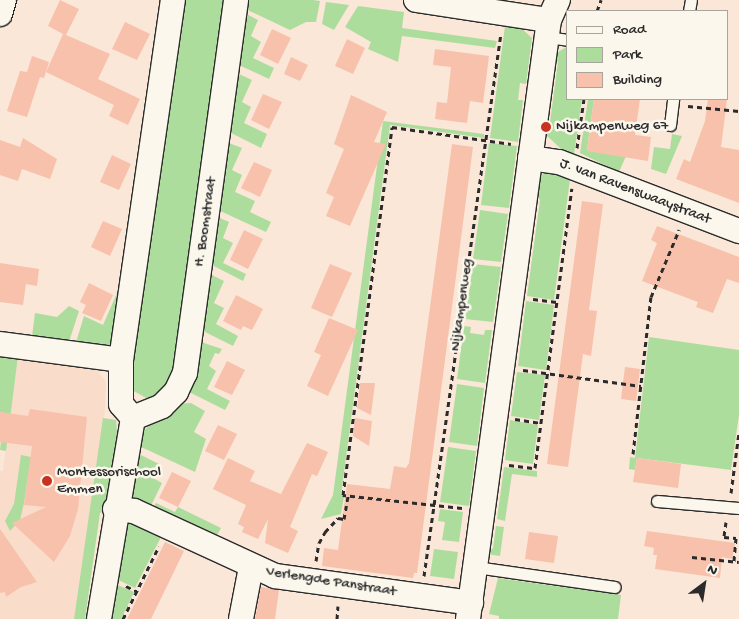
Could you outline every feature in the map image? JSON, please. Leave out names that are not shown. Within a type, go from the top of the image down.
[{"type":"street","points":[[0,14],[4,0]]},
{"type":"street","points":[[99,619],[115,509],[133,418],[122,404],[121,360],[173,0]]},
{"type":"street","name":"H. Boomstraat","points":[[133,418],[162,406],[176,392],[186,373],[236,0]]},
{"type":"street","points":[[423,0],[504,13],[555,24],[531,152],[470,611]]},
{"type":"street","name":"J. van Ravenswaaystraat","points":[[531,152],[739,231]]},
{"type":"street","points":[[0,344],[121,360]]},
{"type":"street","name":"Verlengde Panstraat","points":[[115,509],[134,511],[275,576],[421,596],[470,611]]},
{"type":"street","points":[[241,619],[251,566]]},
{"type":"lane","points":[[670,125],[673,101]]},
{"type":"lane","points":[[657,501],[739,508]]},
{"type":"lane","points":[[476,567],[615,587]]},
{"type":"path","name":"Nijkampenweg","points":[[421,596],[504,13]]},
{"type":"path","points":[[489,463],[535,468],[584,100]]},
{"type":"path","points":[[673,101],[739,111]]},
{"type":"path","points":[[483,511],[342,494],[392,127],[486,141],[531,152]]},
{"type":"path","points":[[633,454],[651,297],[687,211]]},
{"type":"path","points":[[502,367],[641,386]]},
{"type":"path","points":[[313,582],[319,543],[332,523],[338,518],[344,519],[348,496]]},
{"type":"path","points":[[123,619],[168,527]]},
{"type":"path","points":[[692,557],[739,562]]},
{"type":"shaded area","name":"Montessorischool Emmen","points":[[18,356],[94,367],[106,382],[105,410],[74,619],[0,619],[0,471],[3,471]]},
{"type":"green space","points":[[177,0],[228,0],[175,379],[154,399],[148,399],[130,389],[148,197]]},
{"type":"green space","points":[[248,0],[320,1],[316,22],[306,22],[290,30],[241,7]]},
{"type":"green space","points":[[326,2],[349,5],[334,30],[322,24]]},
{"type":"green space","points":[[358,6],[404,12],[402,28],[497,41],[495,48],[402,36],[398,62],[368,49],[371,42],[345,27]]},
{"type":"green space","points":[[241,11],[258,20],[251,36],[261,42],[253,58],[274,68],[269,79],[239,65]]},
{"type":"green space","points":[[505,26],[521,28],[532,38],[526,84],[520,83],[518,100],[523,100],[518,142],[490,138]]},
{"type":"green space","points":[[566,47],[566,100],[582,100],[574,154],[561,149],[543,132],[550,122],[558,62],[553,55]]},
{"type":"green space","points":[[239,74],[252,80],[242,102],[251,107],[244,123],[267,134],[261,148],[227,131],[232,76]]},
{"type":"green space","points":[[588,100],[594,100],[587,150],[626,156],[619,172],[580,153]]},
{"type":"green space","points":[[383,121],[484,134],[484,138],[390,125],[341,495],[344,496],[341,514],[321,519],[333,495]]},
{"type":"green space","points":[[672,134],[682,136],[666,174],[651,169],[654,147],[670,149]]},
{"type":"green space","points":[[226,142],[242,148],[232,170],[242,175],[235,192],[255,201],[250,212],[271,222],[266,232],[216,209]]},
{"type":"green space","points":[[489,143],[517,146],[509,208],[481,205]]},
{"type":"green space","points":[[554,173],[570,179],[554,300],[527,296],[540,200],[535,193],[537,175]]},
{"type":"green space","points":[[480,210],[508,214],[501,262],[473,259]]},
{"type":"green space","points":[[215,216],[229,222],[223,238],[233,243],[223,263],[246,274],[243,281],[210,264]]},
{"type":"green space","points":[[473,264],[501,267],[493,322],[465,319]]},
{"type":"green space","points":[[210,274],[224,281],[214,303],[224,308],[216,324],[238,336],[233,346],[203,331]]},
{"type":"green space","points":[[121,284],[118,346],[74,349],[84,316],[103,325]]},
{"type":"green space","points":[[526,301],[554,305],[546,370],[518,366]]},
{"type":"green space","points":[[69,306],[79,311],[67,348],[31,344],[35,313],[57,317]]},
{"type":"green space","points":[[464,326],[471,327],[470,333],[484,335],[485,330],[492,330],[485,383],[457,379]]},
{"type":"green space","points":[[649,337],[739,350],[739,415],[731,470],[637,458],[635,470],[629,469],[630,457],[635,458]]},
{"type":"green space","points":[[195,340],[222,349],[219,354],[215,353],[209,366],[216,371],[207,389],[230,401],[225,410],[189,392]]},
{"type":"green space","points":[[0,353],[18,356],[6,451],[0,450],[4,413],[0,412]]},
{"type":"green space","points":[[517,372],[545,375],[539,420],[511,416]]},
{"type":"green space","points":[[457,384],[484,388],[477,446],[449,442]]},
{"type":"green space","points":[[191,403],[205,411],[194,432],[206,439],[195,472],[139,446],[142,432],[175,404]]},
{"type":"green space","points":[[103,418],[116,420],[117,433],[108,509],[100,513],[85,619],[74,619]]},
{"type":"green space","points":[[510,420],[538,425],[533,464],[505,460]]},
{"type":"green space","points":[[448,447],[476,451],[469,506],[440,502]]},
{"type":"green space","points":[[137,453],[159,464],[153,478],[162,483],[148,512],[124,493]]},
{"type":"green space","points":[[21,455],[31,457],[20,520],[10,531],[5,521],[14,504]]},
{"type":"green space","points":[[504,467],[537,471],[537,477],[512,474],[505,521],[497,519]]},
{"type":"green space","points":[[156,503],[175,512],[178,507],[221,528],[216,537],[153,508]]},
{"type":"green space","points":[[440,509],[463,512],[459,542],[442,540],[445,522],[438,521]]},
{"type":"green space","points":[[127,520],[157,530],[161,537],[135,588],[112,577]]},
{"type":"green space","points":[[496,526],[504,527],[500,556],[487,554],[493,548]]},
{"type":"green space","points":[[434,549],[458,552],[454,579],[430,576]]},
{"type":"green space","points":[[498,578],[621,595],[618,619],[499,619],[499,616],[489,614]]},
{"type":"green space","points":[[111,582],[134,592],[121,619],[106,619]]},
{"type":"building","points":[[60,0],[79,9],[66,35],[110,54],[98,79],[140,99],[128,125],[109,116],[114,105],[46,72],[63,34],[48,26]]},
{"type":"building","points":[[125,22],[150,34],[137,60],[112,49]]},
{"type":"building","points":[[272,29],[291,38],[278,64],[260,55]]},
{"type":"building","points":[[347,39],[365,48],[353,74],[335,66]]},
{"type":"building","points":[[435,49],[489,56],[483,103],[470,101],[467,123],[435,119],[437,102],[447,103],[451,67],[433,65]]},
{"type":"building","points":[[32,56],[49,62],[44,78],[40,77],[27,117],[7,111],[20,71],[27,72]]},
{"type":"building","points":[[291,57],[308,65],[300,81],[284,74]]},
{"type":"building","points":[[263,94],[282,102],[269,129],[251,120]]},
{"type":"building","points":[[351,95],[387,112],[374,142],[386,144],[350,226],[326,216],[334,197],[326,193],[344,149],[334,144]]},
{"type":"building","points":[[594,100],[640,100],[635,135],[651,137],[648,161],[587,151]]},
{"type":"building","points":[[708,100],[727,100],[721,147],[739,150],[739,203],[676,179],[684,159],[690,162],[705,121]]},
{"type":"building","points":[[23,138],[57,159],[50,179],[22,169],[18,181],[0,175],[0,140],[20,147]]},
{"type":"building","points":[[452,144],[473,147],[417,573],[414,573],[413,578],[322,566],[324,548],[338,550],[347,484],[390,489],[394,466],[406,468],[409,463]]},
{"type":"building","points":[[112,155],[131,164],[119,190],[100,182]]},
{"type":"building","points":[[254,162],[272,170],[260,197],[241,188]]},
{"type":"building","points":[[582,201],[603,204],[589,310],[597,311],[591,356],[583,354],[568,467],[547,464]]},
{"type":"building","points":[[103,221],[122,229],[110,256],[91,247]]},
{"type":"building","points":[[657,226],[739,257],[739,283],[727,279],[713,313],[696,307],[698,302],[642,281],[657,243],[651,240]]},
{"type":"building","points":[[244,230],[263,239],[248,269],[230,260]]},
{"type":"building","points":[[0,263],[39,269],[37,286],[26,284],[23,305],[0,302]]},
{"type":"building","points":[[330,264],[352,273],[332,317],[311,308]]},
{"type":"building","points":[[89,283],[113,295],[101,321],[82,313],[86,305],[80,302]]},
{"type":"building","points":[[236,295],[263,309],[252,330],[243,326],[241,330],[223,321]]},
{"type":"building","points":[[329,318],[358,330],[328,396],[307,386],[321,355],[314,352]]},
{"type":"building","points":[[227,361],[245,370],[232,395],[214,387]]},
{"type":"building","points":[[625,367],[640,369],[636,401],[621,399]]},
{"type":"building","points":[[360,383],[375,383],[371,415],[357,408]]},
{"type":"building","points":[[30,409],[87,417],[78,509],[70,536],[54,562],[12,523],[46,507],[24,505],[32,446],[0,442],[0,412],[28,416]]},
{"type":"building","points":[[355,418],[372,421],[369,446],[353,436]]},
{"type":"building","points":[[218,425],[237,434],[224,460],[205,451]]},
{"type":"building","points":[[307,443],[328,452],[317,476],[312,474],[290,527],[298,531],[288,553],[265,543],[268,519],[258,539],[242,532],[244,527],[238,524],[246,505],[213,489],[228,458],[255,471],[250,481],[281,494]]},
{"type":"building","points":[[637,458],[681,464],[678,488],[633,482]]},
{"type":"building","points":[[172,472],[191,481],[178,507],[159,498]]},
{"type":"building","points":[[0,529],[37,582],[21,587],[6,597],[5,592],[0,593]]},
{"type":"building","points":[[647,531],[735,543],[732,559],[722,557],[720,578],[655,569],[657,555],[653,555],[654,548],[644,546]]},
{"type":"building","points":[[529,532],[558,536],[554,563],[525,559]]},
{"type":"building","points":[[165,542],[184,551],[151,619],[127,619]]},
{"type":"building","points":[[261,587],[279,590],[275,619],[255,619]]},
{"type":"place","name":"Nijkampenweg 67","points":[[546,127]]},
{"type":"place","name":"Montessorischool Emmen","points":[[47,481]]}]
